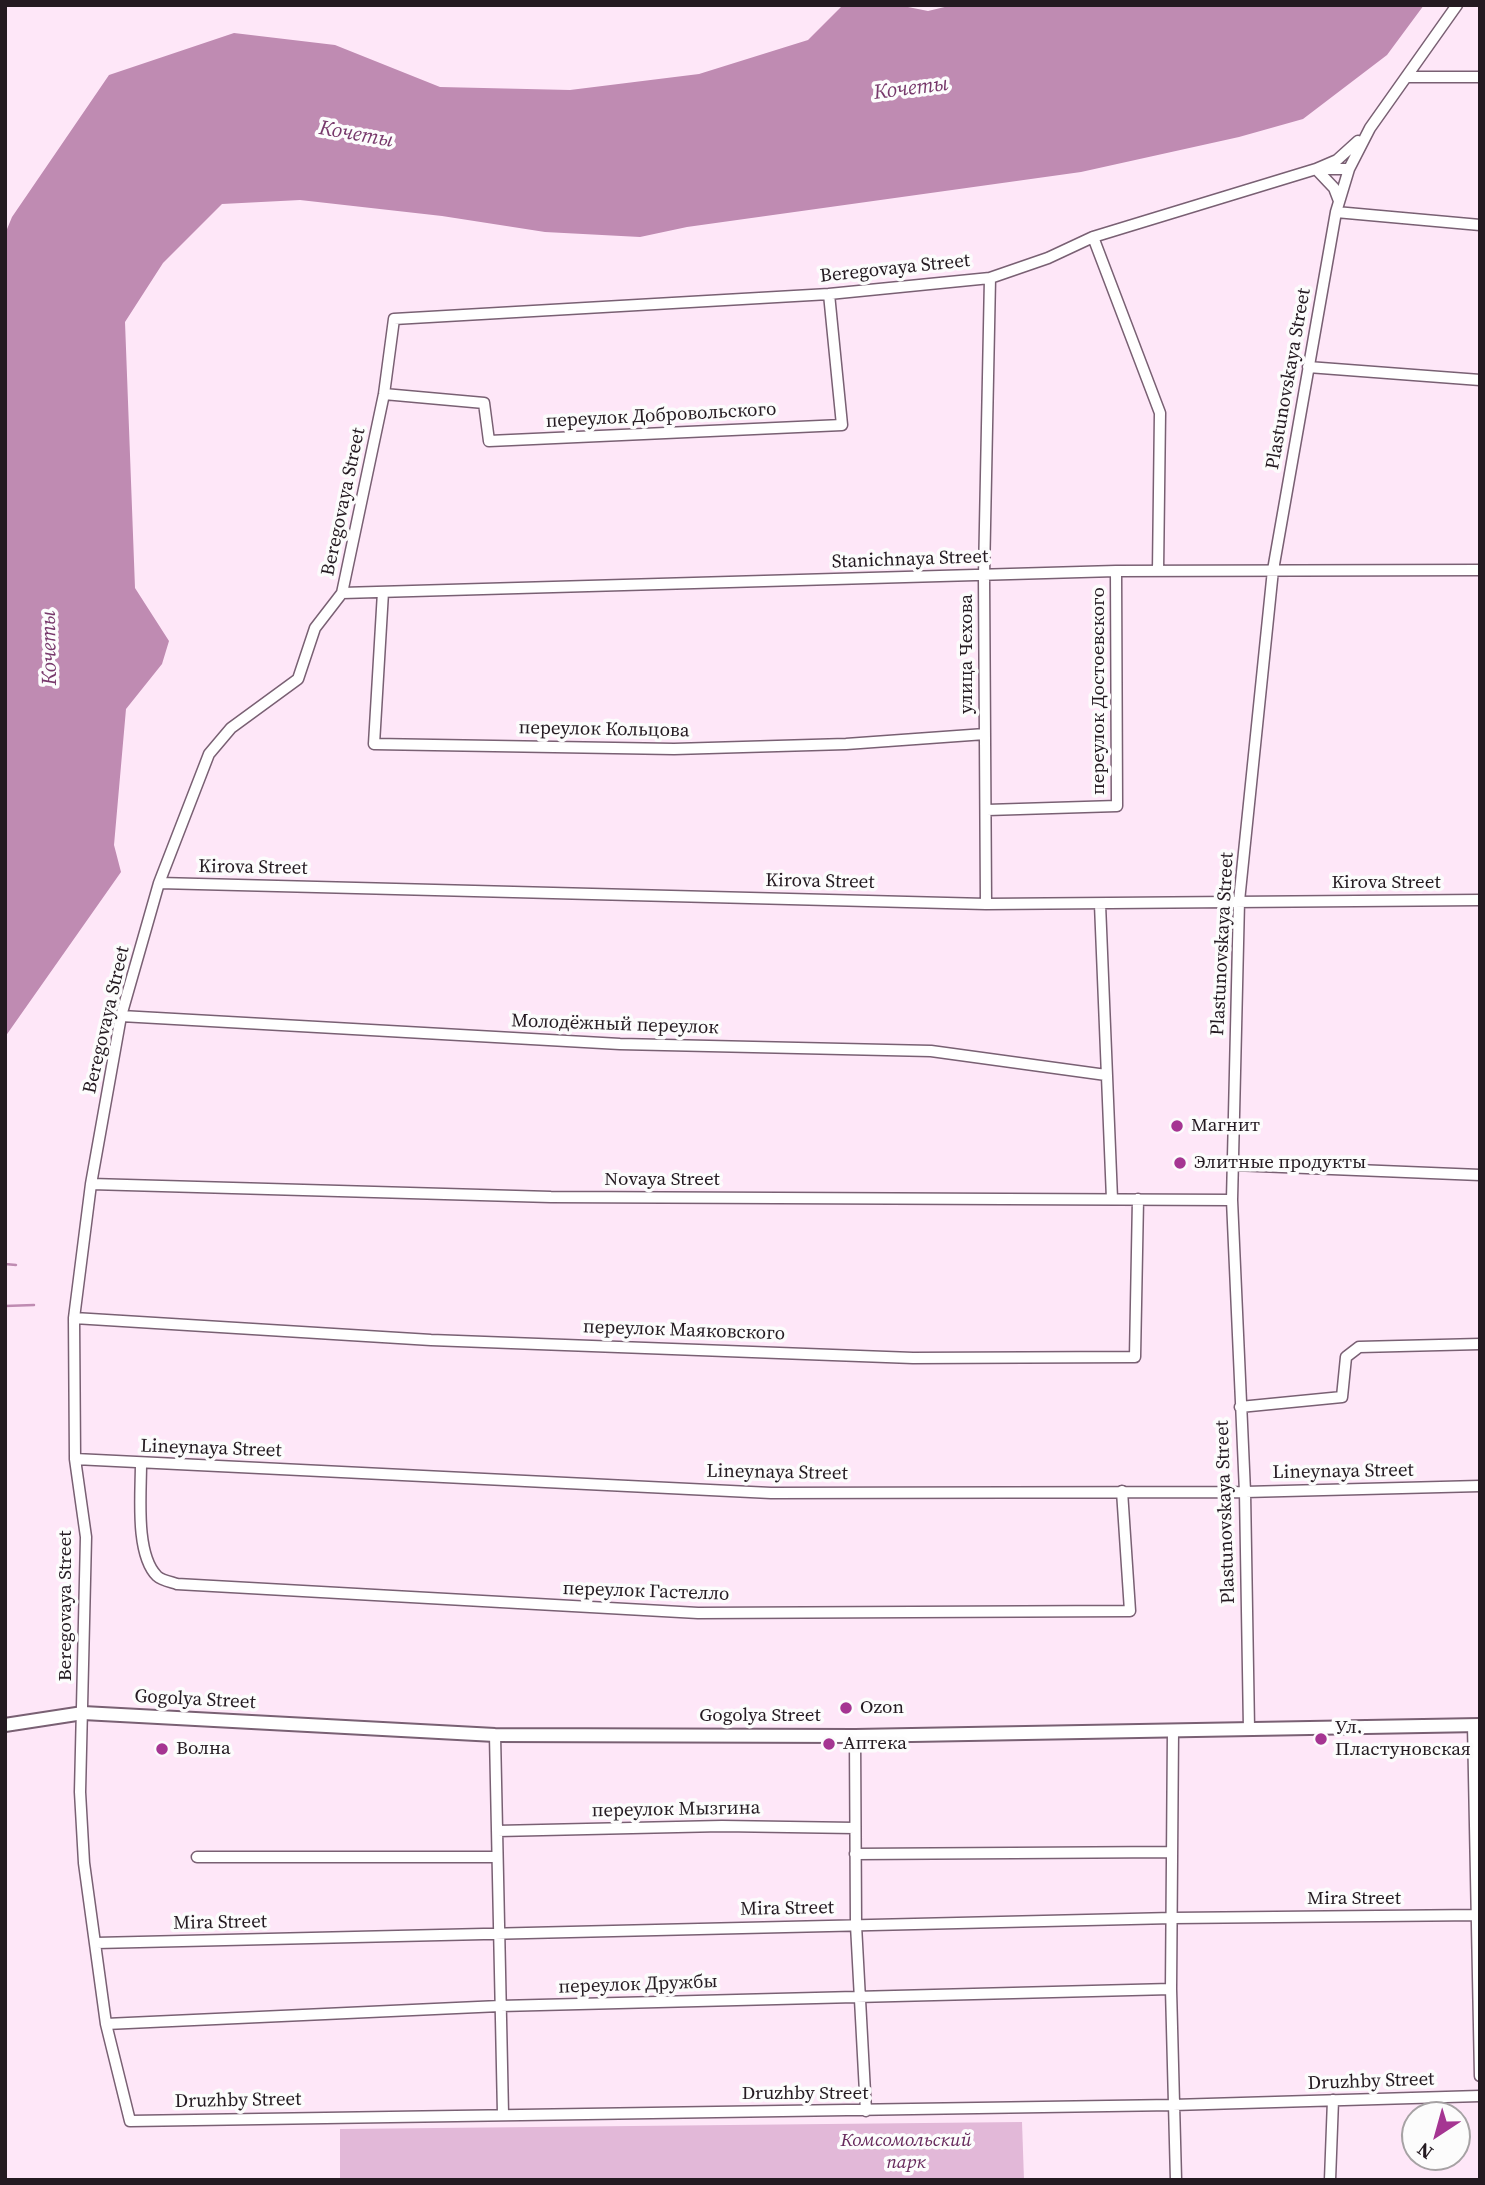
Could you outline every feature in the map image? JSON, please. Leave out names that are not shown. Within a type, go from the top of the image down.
[{"type":"street","points":[[1339,201],[1334,188],[1316,169],[1350,151],[1370,128],[1457,5]]},
{"type":"street","points":[[1407,77],[1480,78]]},
{"type":"street","points":[[1349,169],[1370,128]]},
{"type":"street","name":"Beregovaya Street","points":[[130,2121],[106,2024],[83,1863],[80,1792],[86,1537],[75,1459],[74,1318],[91,1184],[121,1016],[159,883],[209,754],[231,728],[299,679],[315,628],[342,593],[384,394],[394,319],[829,294],[990,278],[1048,258],[1093,237],[1316,169],[1349,169]]},
{"type":"street","name":"Plastunovskaya Street","points":[[1250,1729],[1245,1492],[1232,1200],[1239,901],[1273,570],[1336,212],[1349,169]]},
{"type":"street","points":[[1336,212],[1480,225]]},
{"type":"street","points":[[1093,237],[1160,413],[1158,571]]},
{"type":"street","name":"улица Чехова","points":[[986,904],[984,575],[990,278]]},
{"type":"street","name":"переулок Добровольского","points":[[384,394],[484,403],[489,442],[842,425],[829,294]]},
{"type":"street","points":[[1308,367],[1480,380]]},
{"type":"street","name":"Stanichnaya Street","points":[[342,593],[1116,571],[1480,570]]},
{"type":"street","name":"переулок Достоевского","points":[[986,810],[1117,806],[1116,571]]},
{"type":"street","name":"переулок Кольцова","points":[[383,592],[374,744],[674,749],[846,744],[985,734]]},
{"type":"street","name":"Kirova Street","points":[[159,883],[986,904],[1480,900]]},
{"type":"street","points":[[1100,904],[1112,1199]]},
{"type":"street","name":"Молодёжный переулок","points":[[121,1016],[620,1044],[931,1051],[1106,1075]]},
{"type":"street","points":[[1233,1165],[1480,1175]]},
{"type":"street","name":"Novaya Street","points":[[91,1184],[551,1197],[1232,1200]]},
{"type":"street","name":"переулок Маяковского","points":[[74,1318],[431,1340],[913,1358],[1135,1357],[1138,1199]]},
{"type":"street","points":[[1240,1407],[1342,1397],[1346,1357],[1359,1348],[1480,1344]]},
{"type":"street","name":"Lineynaya Street","points":[[75,1459],[771,1493],[1245,1492],[1480,1486]]},
{"type":"street","name":"переулок Гастелло","points":[[141,1464],[142,1523],[146,1559],[158,1578],[177,1584],[698,1613],[1130,1611],[1122,1491]]},
{"type":"street","name":"Gogolya Street","points":[[5,1725],[83,1713],[495,1735],[855,1736],[1476,1725]]},
{"type":"street","points":[[1476,1725],[1480,2076]]},
{"type":"street","points":[[1173,1730],[1171,1989],[1176,2180]]},
{"type":"street","points":[[495,1735],[503,2114]]},
{"type":"street","points":[[855,1736],[856,1925],[866,2111]]},
{"type":"street","name":"переулок Мызгина","points":[[497,1831],[722,1826],[855,1828]]},
{"type":"street","points":[[855,1854],[1172,1852]]},
{"type":"street","points":[[197,1857],[497,1857]]},
{"type":"street","name":"Mira Street","points":[[96,1943],[1172,1918],[1478,1915]]},
{"type":"street","name":"переулок Дружбы","points":[[106,2024],[500,2007],[1171,1989]]},
{"type":"street","name":"Druzhby Street","points":[[130,2121],[866,2111],[1480,2096]]},
{"type":"street","points":[[1330,2180],[1332,2100]]},
{"type":"green space","name":"Комсомольский парк","points":[[1022,2122],[1024,2180],[340,2180],[340,2129]]},
{"type":"water","name":"Кочеты","points":[[843,5],[898,5],[928,11],[953,5],[1424,5],[1387,55],[1303,119],[1239,137],[1081,172],[687,227],[640,237],[545,232],[442,216],[300,200],[222,204],[163,263],[125,322],[135,588],[169,641],[162,664],[126,709],[114,845],[121,872],[5,1037],[5,234],[12,217],[109,75],[234,33],[335,45],[440,87],[570,90],[699,74],[808,40]]},
{"type":"waterway","points":[[5,1264],[16,1265]]},
{"type":"waterway","points":[[5,1306],[34,1305]]},
{"type":"place","name":"Магнит","points":[[1177,1126]]},
{"type":"place","name":"Элитные продукты","points":[[1180,1163]]},
{"type":"place","name":"Ozon","points":[[846,1708]]},
{"type":"place","name":"Ул. Пластуновская","points":[[1321,1739]]},
{"type":"place","name":"Аптека","points":[[829,1744]]},
{"type":"place","name":"Волна","points":[[162,1749]]}]
